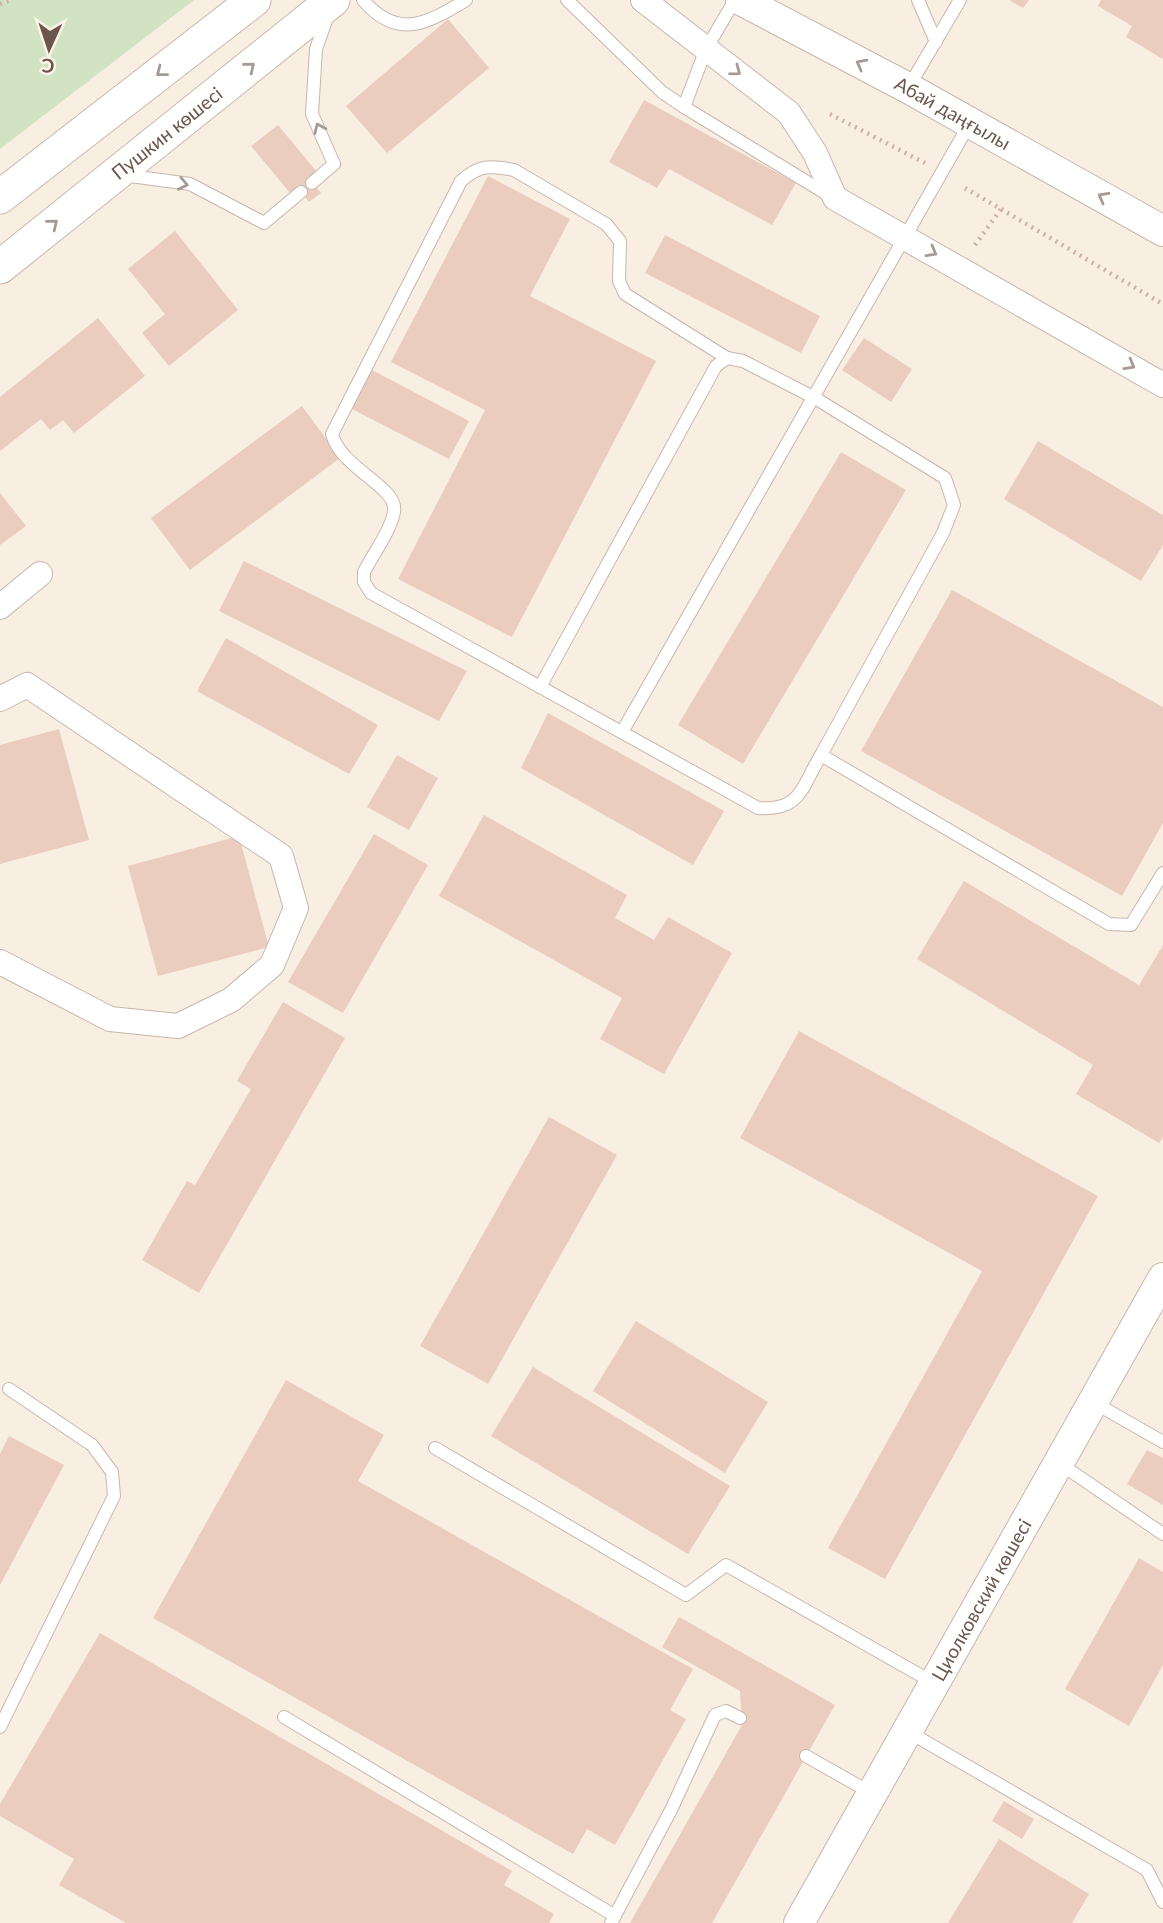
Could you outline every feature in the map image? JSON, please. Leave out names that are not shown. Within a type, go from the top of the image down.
[{"type":"main road","points":[[0,197],[254,0]]},
{"type":"main road","name":"Пушкин көшесі","points":[[0,267],[333,0]]},
{"type":"street","points":[[643,0],[789,113],[815,153],[835,198],[1163,384]]},
{"type":"street","name":"Абай даңғылы","points":[[750,2],[1163,230]]},
{"type":"street","points":[[0,607],[40,573]]},
{"type":"street","points":[[0,699],[27,685],[281,856],[296,908],[272,965],[231,1000],[178,1026],[110,1019],[0,962]]},
{"type":"street","name":"Циолковский көшесі","points":[[799,1923],[1163,1278]]},
{"type":"lane","points":[[312,183],[334,164],[312,114],[316,50],[333,0]]},
{"type":"lane","points":[[363,0],[390,21],[407,26],[424,24],[466,0]]},
{"type":"lane","points":[[567,0],[662,92],[835,198]]},
{"type":"lane","points":[[918,0],[936,42]]},
{"type":"lane","points":[[908,88],[960,0]]},
{"type":"lane","points":[[684,107],[706,50],[750,2]]},
{"type":"lane","points":[[622,732],[970,123]]},
{"type":"lane","points":[[498,166],[514,170],[606,224],[620,241],[619,281],[625,294],[727,358],[743,361],[815,398],[945,478],[954,505],[943,533],[821,755],[792,804],[778,809],[758,808],[371,593],[364,582],[364,572],[394,513],[394,502],[388,493],[348,462],[336,447],[332,433],[461,181],[475,169],[498,166]]},
{"type":"lane","points":[[116,174],[190,184],[264,223],[301,192]]},
{"type":"lane","points":[[540,687],[716,366],[727,358]]},
{"type":"lane","points":[[821,755],[1109,924],[1131,925],[1163,873]]},
{"type":"lane","points":[[0,1727],[114,1496],[112,1472],[92,1445],[9,1390]]},
{"type":"lane","points":[[1093,1402],[1163,1441]]},
{"type":"lane","points":[[435,1447],[686,1595],[726,1565],[934,1683]]},
{"type":"lane","points":[[1059,1463],[1163,1535]]},
{"type":"lane","points":[[284,1717],[613,1920],[671,1810],[715,1715],[726,1711],[740,1718]]},
{"type":"lane","points":[[907,1731],[1147,1870],[1163,1902]]},
{"type":"lane","points":[[806,1756],[873,1794]]},
{"type":"path","points":[[0,4],[10,0]]},
{"type":"path","points":[[830,114],[926,164]]},
{"type":"path","points":[[965,188],[1163,304]]},
{"type":"path","points":[[975,245],[1000,209]]},
{"type":"green space","points":[[0,0],[194,0],[0,149]]},
{"type":"building","points":[[1009,0],[1029,0],[1023,8]]},
{"type":"building","points":[[1101,0],[1163,0],[1163,59],[1126,37],[1132,26],[1098,6]]},
{"type":"building","points":[[448,19],[489,68],[387,153],[346,106]]},
{"type":"building","points":[[644,100],[796,183],[772,225],[669,169],[657,188],[609,162]]},
{"type":"building","points":[[278,125],[317,172],[309,179],[321,193],[309,202],[297,187],[290,193],[251,146]]},
{"type":"building","points":[[488,176],[570,219],[530,296],[656,361],[512,637],[398,579],[485,410],[391,362]]},
{"type":"building","points":[[175,231],[238,310],[169,366],[142,333],[165,314],[128,269]]},
{"type":"building","points":[[665,235],[820,316],[801,353],[645,273]]},
{"type":"building","points":[[98,318],[145,376],[74,433],[63,420],[50,430],[41,419],[0,451],[0,397]]},
{"type":"building","points":[[864,338],[912,369],[891,402],[842,370]]},
{"type":"building","points":[[372,370],[469,421],[449,459],[352,409]]},
{"type":"building","points":[[302,406],[340,458],[190,570],[151,518]]},
{"type":"building","points":[[1038,441],[1163,515],[1163,545],[1141,581],[1004,499]]},
{"type":"building","points":[[841,452],[906,490],[743,764],[678,725]]},
{"type":"building","points":[[0,493],[26,526],[0,545]]},
{"type":"building","points":[[244,561],[467,671],[439,721],[219,611]]},
{"type":"building","points":[[952,590],[1163,707],[1163,823],[1122,896],[861,751]]},
{"type":"building","points":[[226,638],[378,725],[349,774],[197,691]]},
{"type":"building","points":[[548,713],[724,811],[693,865],[521,768]]},
{"type":"building","points":[[59,729],[89,840],[0,864],[0,745]]},
{"type":"building","points":[[397,755],[438,778],[409,830],[367,807]]},
{"type":"building","points":[[484,815],[627,895],[615,918],[654,940],[668,917],[732,953],[664,1074],[600,1039],[622,998],[439,896]]},
{"type":"building","points":[[374,834],[428,865],[343,1013],[288,982]]},
{"type":"building","points":[[239,836],[269,947],[158,976],[128,866]]},
{"type":"building","points":[[964,881],[1139,985],[1163,945],[1163,1137],[1159,1143],[1076,1094],[1093,1065],[917,959]]},
{"type":"building","points":[[283,1002],[345,1038],[199,1293],[142,1260],[187,1181],[195,1185],[251,1089],[237,1081]]},
{"type":"building","points":[[799,1031],[1098,1196],[885,1579],[828,1548],[982,1271],[740,1138]]},
{"type":"building","points":[[549,1117],[617,1155],[488,1384],[420,1346]]},
{"type":"building","points":[[636,1321],[768,1402],[725,1473],[593,1391]]},
{"type":"building","points":[[533,1367],[730,1486],[688,1554],[491,1436]]},
{"type":"building","points":[[286,1380],[384,1435],[358,1481],[693,1669],[670,1710],[686,1719],[615,1845],[587,1829],[573,1854],[153,1618]]},
{"type":"building","points":[[9,1436],[64,1465],[0,1585],[0,1454]]},
{"type":"building","points":[[1147,1450],[1163,1458],[1163,1505],[1127,1484]]},
{"type":"building","points":[[1139,1558],[1163,1572],[1163,1665],[1129,1726],[1065,1689]]},
{"type":"building","points":[[679,1617],[835,1705],[712,1923],[630,1923],[742,1725],[740,1691],[662,1647]]},
{"type":"building","points":[[100,1633],[512,1871],[504,1885],[554,1914],[549,1923],[126,1923],[59,1885],[74,1859],[0,1816],[0,1804]]},
{"type":"building","points":[[1004,1801],[1034,1819],[1022,1839],[992,1821]]},
{"type":"building","points":[[999,1839],[1089,1894],[1072,1923],[948,1923]]}]
